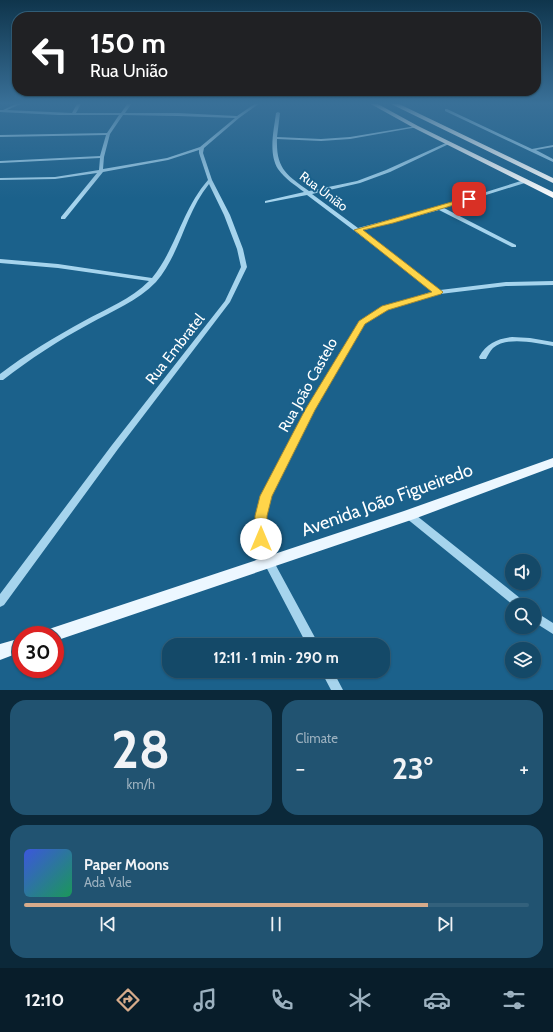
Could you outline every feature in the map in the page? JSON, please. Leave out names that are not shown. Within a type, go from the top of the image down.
[{"type":"highway","points":[[433,135],[553,195]]},
{"type":"highway","points":[[458,135],[553,182]]},
{"type":"highway","points":[[478,158],[485,154],[495,156],[553,182]]},
{"type":"main road","name":"Avenida João Figueiredo","points":[[64,631],[409,515],[553,462]]},
{"type":"main road","points":[[0,652],[12,648]]},
{"type":"street","points":[[0,136],[43,135]]},
{"type":"street","points":[[63,218],[101,171],[102,157],[108,135]]},
{"type":"street","points":[[0,179],[55,178],[168,158],[202,148],[217,135]]},
{"type":"street","points":[[275,138],[321,140],[367,135]]},
{"type":"street","points":[[500,135],[553,161]]},
{"type":"street","name":"Rua União","points":[[275,138],[276,154],[280,167],[292,181],[439,292]]},
{"type":"street","points":[[267,202],[358,182],[388,171],[449,143]]},
{"type":"street","points":[[532,150],[553,146]]},
{"type":"street","name":"Rua Embratel","points":[[0,602],[115,447],[228,301],[239,280],[244,267],[240,249],[227,215],[210,180],[201,153],[202,148]]},
{"type":"street","points":[[0,162],[102,157]]},
{"type":"street","points":[[0,378],[50,343],[122,303],[154,280],[166,263],[181,232],[190,207],[200,190],[210,180]]},
{"type":"street","points":[[357,230],[440,208],[526,181]]},
{"type":"street","points":[[440,208],[514,246]]},
{"type":"street","points":[[0,261],[29,262],[72,267],[154,280]]},
{"type":"street","name":"Rua João Castelo","points":[[309,638],[269,563],[261,539],[261,516],[266,496],[310,410],[362,322],[385,308],[439,292],[506,284],[553,284]]},
{"type":"street","points":[[483,356],[490,346],[501,341],[511,340],[553,344]]},
{"type":"street","points":[[409,515],[512,598]]},
{"type":"street","points":[[541,621],[553,629]]},
{"type":"street","points":[[331,678],[337,690]]},
{"type":"route","points":[[261,539],[261,516],[266,496],[310,410],[362,322],[385,308],[439,292],[357,230],[391,222],[469,199]]}]
